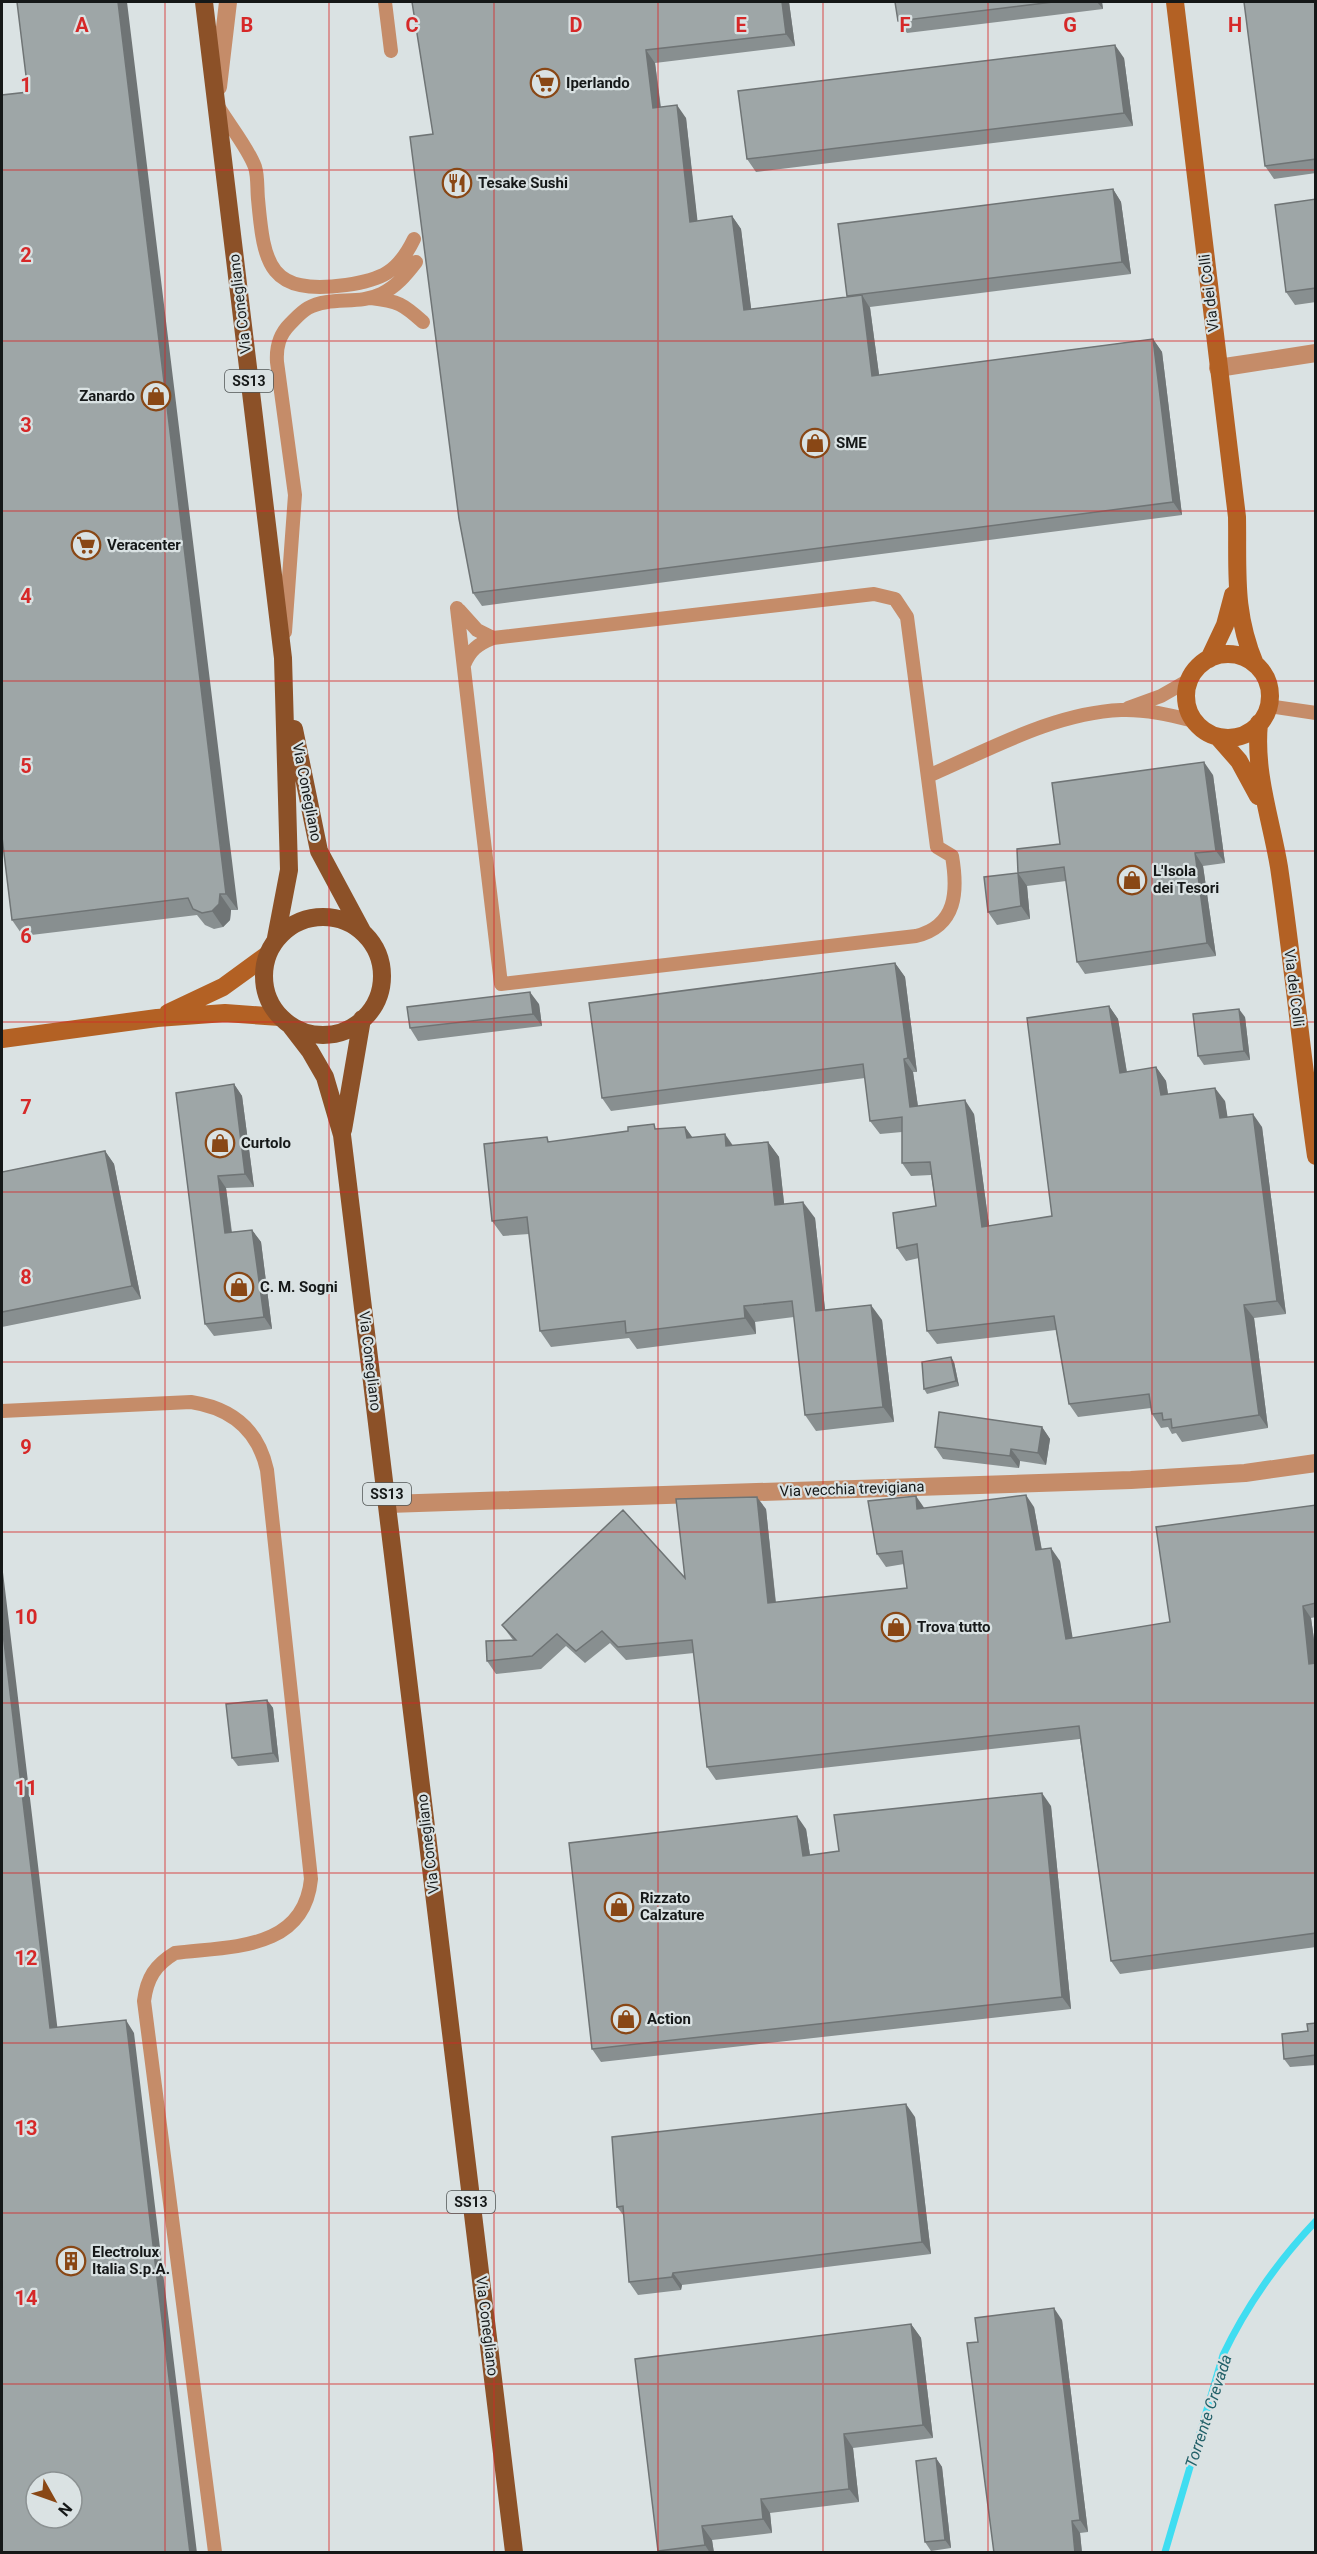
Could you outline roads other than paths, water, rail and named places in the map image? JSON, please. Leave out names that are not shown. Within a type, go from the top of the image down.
[{"type":"main road","name":"Via Conegliano","points":[[204,2],[285,678],[289,870],[276,939]]},
{"type":"main road","name":"Via Conegliano","points":[[285,678],[319,851],[363,932]]},
{"type":"main road","points":[[328,916],[347,921],[363,932],[375,948],[381,966],[381,986],[375,1004],[362,1019],[346,1030],[327,1035],[308,1033],[285,1021],[270,1004],[265,988],[264,972],[267,956],[276,939],[291,926],[309,918],[328,916]]},
{"type":"main road","name":"Via Conegliano","points":[[342,1135],[362,1019]]},
{"type":"main road","name":"Via Conegliano","points":[[285,1021],[310,1051],[325,1077],[342,1135],[514,2553]]},
{"type":"street","points":[[216,104],[228,2]]},
{"type":"street","name":"Via dei Colli","points":[[1175,2],[1237,517],[1236,585],[1245,638],[1255,664],[1268,683],[1268,706],[1259,723],[1258,758],[1279,866],[1316,1156]]},
{"type":"street","points":[[1218,368],[1316,353]]},
{"type":"street","name":"Via dei Colli","points":[[1189,680],[1197,668],[1209,659],[1225,626],[1236,585]]},
{"type":"street","points":[[1209,659],[1221,655],[1233,655],[1255,664]]},
{"type":"street","points":[[1189,680],[1186,694],[1188,708],[1194,720]]},
{"type":"street","name":"Via dei Colli","points":[[1194,720],[1200,728],[1218,737],[1248,774],[1269,820]]},
{"type":"street","points":[[1218,737],[1241,736],[1259,723]]},
{"type":"street","points":[[157,1018],[223,987],[267,956]]},
{"type":"street","points":[[2,1039],[157,1018],[225,1013],[285,1021]]},
{"type":"street","name":"Via vecchia trevigiana","points":[[388,1504],[1131,1480],[1245,1473],[1316,1463]]},
{"type":"lane","points":[[385,2],[391,51]]},
{"type":"lane","points":[[216,104],[255,168],[264,248],[268,261],[287,281],[322,288],[376,279],[399,264],[414,239]]},
{"type":"lane","points":[[283,658],[295,495],[277,348],[286,328],[308,308],[381,294],[397,283],[416,262]]},
{"type":"lane","points":[[369,298],[395,301],[404,305],[423,322]]},
{"type":"lane","points":[[464,665],[469,653],[480,644],[493,638],[874,594],[895,599],[907,617],[937,847],[952,856],[956,885],[953,904],[947,915],[929,931],[916,936],[501,984],[457,608],[477,630],[493,638]]},
{"type":"lane","points":[[928,776],[1063,720],[1089,713],[1123,709],[1161,696],[1189,680]]},
{"type":"lane","points":[[1268,706],[1316,713]]},
{"type":"lane","points":[[1123,709],[1194,720]]},
{"type":"lane","points":[[2,1411],[191,1402],[206,1405],[220,1409],[247,1428],[257,1440],[267,1470],[311,1879],[309,1893],[302,1910],[292,1924],[278,1934],[259,1942],[175,1953],[163,1960],[153,1970],[146,1985],[144,2001],[215,2553]]},
{"type":"waterway","name":"Torrente Crevada","points":[[1165,2552],[1223,2355],[1264,2285],[1316,2221]]},
{"type":"place","name":"Iperlando","points":[[545,83]]},
{"type":"place","name":"Tesake Sushi","points":[[457,183]]},
{"type":"place","name":"Zanardo","points":[[156,396]]},
{"type":"place","name":"SME","points":[[815,443]]},
{"type":"place","name":"Veracenter","points":[[86,545]]},
{"type":"place","name":"L'Isola dei Tesori","points":[[1132,880]]},
{"type":"place","name":"Curtolo","points":[[220,1143]]},
{"type":"place","name":"C. M. Sogni","points":[[239,1287]]},
{"type":"place","name":"Trova tutto","points":[[896,1627]]},
{"type":"place","name":"Rizzato Calzature","points":[[619,1907]]},
{"type":"place","name":"Action","points":[[626,2019]]},
{"type":"place","name":"Electrolux Italia S.p.A.","points":[[71,2261]]}]
